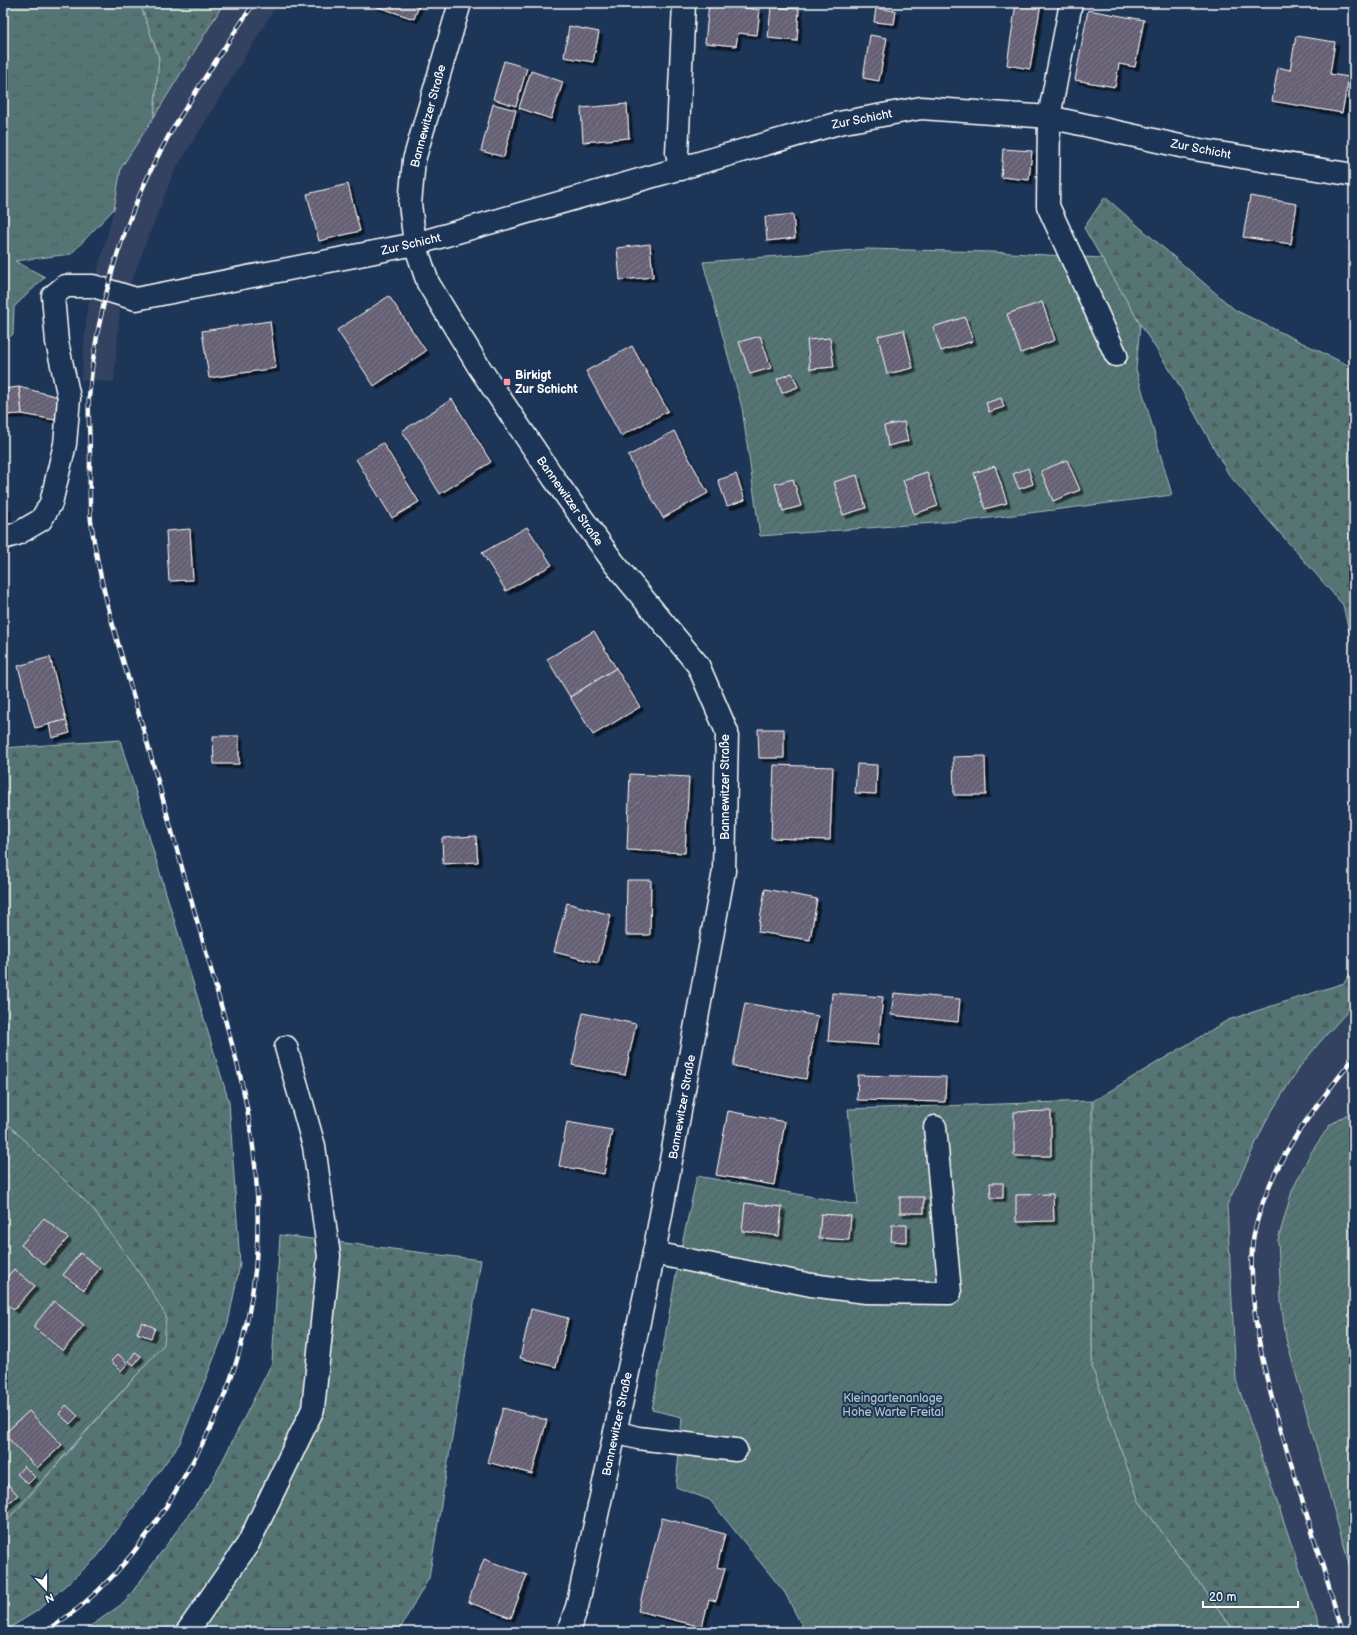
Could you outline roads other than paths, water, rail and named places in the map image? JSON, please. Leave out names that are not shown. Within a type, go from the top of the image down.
[{"type":"street","name":"Bannewitzer Straße","points":[[460,3],[414,160],[410,204],[415,244],[428,283],[480,367],[555,480],[614,563],[698,665],[727,732],[724,871],[654,1253],[577,1607],[568,1632]]},
{"type":"street","points":[[681,169],[677,153],[684,3]]},
{"type":"street","points":[[1071,3],[1049,117],[1048,206],[1116,354]]},
{"type":"street","name":"Zur Schicht","points":[[3,538],[17,534],[41,520],[51,503],[65,444],[69,398],[56,342],[53,296],[65,286],[93,286],[136,299],[415,244],[839,123],[921,108],[1049,117],[1194,149],[1354,175]]},
{"type":"street","points":[[187,1632],[248,1544],[313,1410],[329,1256],[314,1146],[286,1047]]},
{"type":"street","points":[[654,1253],[811,1285],[866,1292],[950,1293],[935,1127]]},
{"type":"street","points":[[615,1432],[638,1438],[736,1450]]},
{"type":"railway","points":[[46,1632],[81,1606],[116,1572],[147,1535],[174,1494],[198,1452],[220,1407],[237,1361],[248,1315],[255,1268],[258,1221],[256,1173],[250,1124],[234,1050],[100,575],[90,513],[89,412],[89,397],[93,363],[105,296],[138,198],[168,137],[199,86],[254,3]]},
{"type":"railway","points":[[1343,1632],[1286,1448],[1268,1384],[1255,1318],[1252,1257],[1254,1234],[1261,1209],[1269,1185],[1280,1162],[1307,1119],[1354,1058]]},
{"type":"place","name":"Birkigt Zur Schicht","points":[[507,382]]},
{"type":"park label","name":"Kleingartenanlage Hohe Warte Freital","points":[[893,1405]]}]
